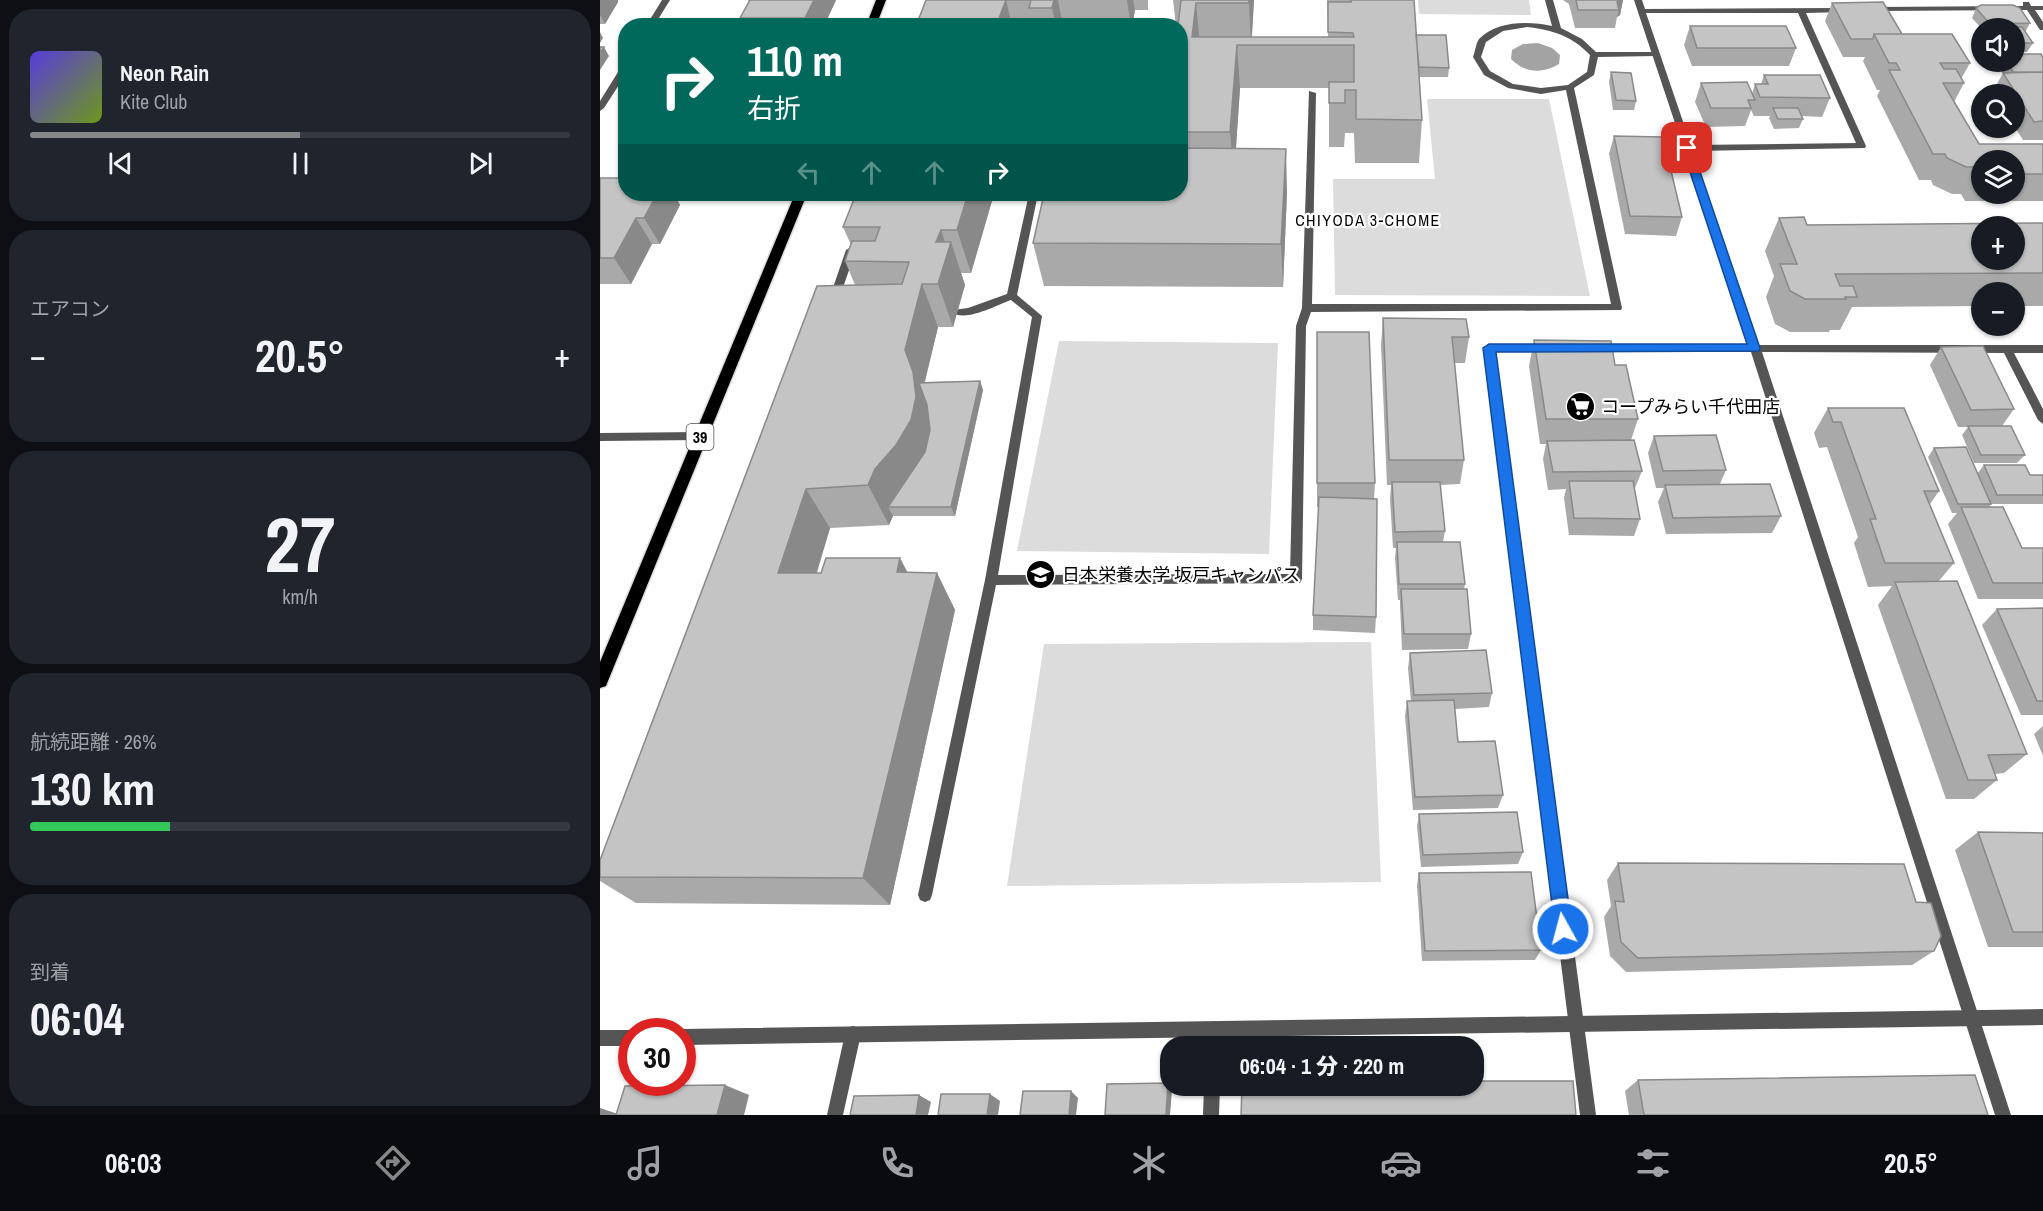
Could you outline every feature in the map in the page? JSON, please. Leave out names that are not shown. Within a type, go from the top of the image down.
[{"type":"main road","points":[[874,18],[881,0]]},
{"type":"main road","name":"39","points":[[600,681],[798,201]]},
{"type":"street","points":[[655,18],[666,0]]},
{"type":"street","points":[[1550,0],[1557,28]]},
{"type":"street","points":[[1638,0],[1755,348],[2004,1115]]},
{"type":"street","points":[[2024,0],[2043,28]]},
{"type":"street","points":[[1641,11],[2043,8]]},
{"type":"street","points":[[1687,148],[1862,146],[1801,10]]},
{"type":"street","points":[[1527,25],[1557,28],[1581,39],[1594,55],[1591,73],[1570,87],[1541,91],[1511,86],[1487,73],[1477,57],[1482,41],[1501,29],[1527,25]]},
{"type":"street","points":[[1594,55],[1656,54]]},
{"type":"street","points":[[600,108],[618,79]]},
{"type":"street","points":[[1307,308],[1617,308],[1570,87]]},
{"type":"street","points":[[991,580],[1296,579],[1301,326],[1307,308],[1312,93]]},
{"type":"street","points":[[1012,296],[1032,201]]},
{"type":"street","points":[[829,312],[855,237]]},
{"type":"street","points":[[957,312],[969,312],[1012,296]]},
{"type":"street","points":[[925,895],[991,580],[1036,316],[1012,296]]},
{"type":"street","points":[[1558,348],[1489,348],[1588,1115]]},
{"type":"street","points":[[1581,348],[2043,349]]},
{"type":"street","points":[[2007,350],[2043,420]]},
{"type":"street","points":[[600,437],[700,436]]},
{"type":"street","points":[[696,1037],[1575,1022],[2043,1017]]},
{"type":"street","points":[[1215,1029],[1215,1036]]},
{"type":"street","points":[[835,1115],[853,1034]]},
{"type":"street","points":[[600,1038],[618,1038]]},
{"type":"street","points":[[1211,1115],[1212,1096]]},
{"type":"shaded area","points":[[1418,0],[1529,0],[1531,15],[1419,14]]},
{"type":"shaded area","points":[[1538,43],[1552,48],[1560,55],[1559,64],[1540,71],[1522,67],[1511,59],[1512,50],[1523,44]]},
{"type":"shaded area","points":[[1427,99],[1549,99],[1590,296],[1335,295],[1333,179],[1435,179]]},
{"type":"shaded area","points":[[1059,341],[1278,343],[1269,554],[1017,551]]},
{"type":"shaded area","points":[[1371,642],[1381,882],[1007,886],[1044,644]]},
{"type":"building","points":[[750,0],[814,0],[805,18],[740,18]]},
{"type":"building","points":[[926,0],[1006,0],[999,18],[919,18]]},
{"type":"building","points":[[1031,0],[1054,0],[1052,8],[1029,8]]},
{"type":"building","points":[[1181,0],[1249,0],[1249,3],[1196,3],[1192,37],[1354,37],[1353,33],[1328,32],[1328,2],[1414,0],[1422,120],[1356,119],[1356,90],[1345,90],[1345,103],[1329,103],[1329,82],[1354,82],[1354,45],[1237,45],[1230,132],[1188,132],[1188,18],[1179,18]]},
{"type":"building","points":[[1576,0],[1619,0],[1617,2],[1619,10],[1578,10]]},
{"type":"building","points":[[1883,2],[1902,34],[1874,34],[1873,39],[1851,39],[1832,3]]},
{"type":"building","points":[[1981,5],[2013,5],[2020,8],[2030,23],[2025,23],[2025,18],[1985,18],[1976,8]]},
{"type":"building","points":[[1690,26],[1786,26],[1796,48],[1697,48]]},
{"type":"building","points":[[2025,31],[2033,43],[2025,43]]},
{"type":"building","points":[[1874,34],[1952,34],[1970,63],[1940,63],[1944,69],[1956,69],[1964,83],[1943,83],[1971,130],[1971,138],[1975,138],[1979,144],[2043,144],[2043,174],[2025,174],[2025,150],[1971,150],[1971,167],[1947,158],[1945,154],[1933,154],[1889,70],[1900,70],[1896,63],[1889,63]]},
{"type":"building","points":[[1416,35],[1446,35],[1449,68],[1419,67]]},
{"type":"building","points":[[2025,54],[2041,54],[2043,72],[2025,72]]},
{"type":"building","points":[[1611,72],[1631,73],[1636,101],[1616,100]]},
{"type":"building","points":[[2043,72],[2043,121],[2034,122],[2025,108],[2025,84],[2010,84],[2003,73]]},
{"type":"building","points":[[1764,75],[1820,75],[1830,98],[1760,97],[1755,84],[1768,84]]},
{"type":"building","points":[[1747,82],[1755,100],[1748,100],[1751,108],[1711,108],[1701,83]]},
{"type":"building","points":[[1773,108],[1798,108],[1803,119],[1778,119]]},
{"type":"building","points":[[1614,136],[1663,137],[1682,217],[1630,216]]},
{"type":"building","points":[[1188,148],[1286,149],[1281,244],[1033,243],[1042,201],[1188,201]]},
{"type":"building","points":[[600,178],[618,178],[618,201],[653,201],[644,218],[636,218],[614,258],[600,258]]},
{"type":"building","points":[[853,201],[966,201],[957,230],[941,230],[936,242],[951,242],[938,284],[922,284],[905,350],[913,372],[916,397],[911,420],[896,445],[875,469],[868,485],[806,489],[778,573],[821,573],[826,558],[900,558],[897,572],[937,573],[863,878],[600,877],[600,860],[817,286],[902,284],[909,262],[845,261],[852,241],[875,241],[880,227],[843,227]]},
{"type":"building","points":[[1804,217],[1807,225],[1971,224],[1971,270],[2025,270],[2025,223],[2043,223],[2043,273],[1835,274],[1840,286],[1853,286],[1857,297],[1805,299],[1790,291],[1780,264],[1797,264],[1779,218]]},
{"type":"building","points":[[1383,318],[1466,319],[1469,337],[1452,337],[1464,460],[1389,460]]},
{"type":"building","points":[[1317,332],[1369,332],[1375,483],[1317,483]]},
{"type":"building","points":[[1534,340],[1611,341],[1615,365],[1626,365],[1638,419],[1546,419]]},
{"type":"building","points":[[1983,346],[2014,409],[1971,410],[1941,347]]},
{"type":"building","points":[[980,381],[951,507],[888,507],[925,452],[930,430],[927,405],[919,383]]},
{"type":"building","points":[[1828,408],[1904,408],[1939,491],[1924,491],[1954,563],[1885,563],[1870,519],[1876,519],[1841,422],[1833,422]]},
{"type":"building","points":[[1968,426],[2011,426],[2025,455],[1981,455]]},
{"type":"building","points":[[1716,435],[1726,470],[1663,471],[1654,436]]},
{"type":"building","points":[[1634,440],[1642,471],[1553,472],[1547,441]]},
{"type":"building","points":[[1966,447],[1991,504],[1958,504],[1934,448]]},
{"type":"building","points":[[1984,465],[2025,465],[2030,475],[2043,475],[2043,495],[1997,495]]},
{"type":"building","points":[[1569,481],[1633,481],[1640,519],[1574,518]]},
{"type":"building","points":[[1392,482],[1440,482],[1445,531],[1395,532]]},
{"type":"building","points":[[1770,484],[1781,516],[1673,518],[1665,485]]},
{"type":"building","points":[[1319,497],[1377,499],[1376,617],[1313,615]]},
{"type":"building","points":[[1961,507],[2003,507],[2022,548],[2043,548],[2043,583],[1993,583]]},
{"type":"building","points":[[1397,542],[1460,542],[1465,584],[1399,584]]},
{"type":"building","points":[[1957,581],[2027,754],[1988,755],[1997,780],[1968,780],[1895,582]]},
{"type":"building","points":[[1401,589],[1467,589],[1471,634],[1404,634]]},
{"type":"building","points":[[2043,608],[2043,701],[2037,701],[1997,609]]},
{"type":"building","points":[[1486,650],[1492,693],[1414,695],[1410,653]]},
{"type":"building","points":[[1454,700],[1458,742],[1495,741],[1503,795],[1415,797],[1407,701]]},
{"type":"building","points":[[1517,812],[1523,852],[1423,855],[1419,814]]},
{"type":"building","points":[[1978,832],[2043,833],[2043,932],[2013,932]]},
{"type":"building","points":[[1618,863],[1904,864],[1916,902],[1931,903],[1941,936],[1934,951],[1638,958],[1621,942],[1615,901],[1624,902]]},
{"type":"building","points":[[1531,872],[1541,950],[1425,951],[1419,873]]},
{"type":"building","points":[[1975,1075],[1988,1115],[1644,1115],[1638,1080]]},
{"type":"building","points":[[1484,1081],[1573,1081],[1576,1115],[1241,1115],[1242,1096],[1484,1096]]},
{"type":"building","points":[[1160,1083],[1160,1096],[1167,1096],[1166,1115],[1105,1115],[1107,1084]]},
{"type":"building","points":[[696,1085],[725,1085],[717,1115],[616,1115],[622,1096],[696,1096]]},
{"type":"building","points":[[1023,1091],[1071,1091],[1069,1115],[1020,1115]]},
{"type":"building","points":[[941,1094],[990,1094],[987,1115],[938,1115]]},
{"type":"building","points":[[919,1095],[916,1115],[850,1115],[854,1096]]},
{"type":"place","name":"コープみらい千代田店","points":[[1580,406]]},
{"type":"place","name":"日本栄養大学 坂戸キャンパス","points":[[1041,574]]},
{"type":"district","name":"CHIYODA 3-CHOME","points":[[1368,220]]},
{"type":"route","points":[[1563,929],[1489,348],[1755,348],[1687,148]]}]
